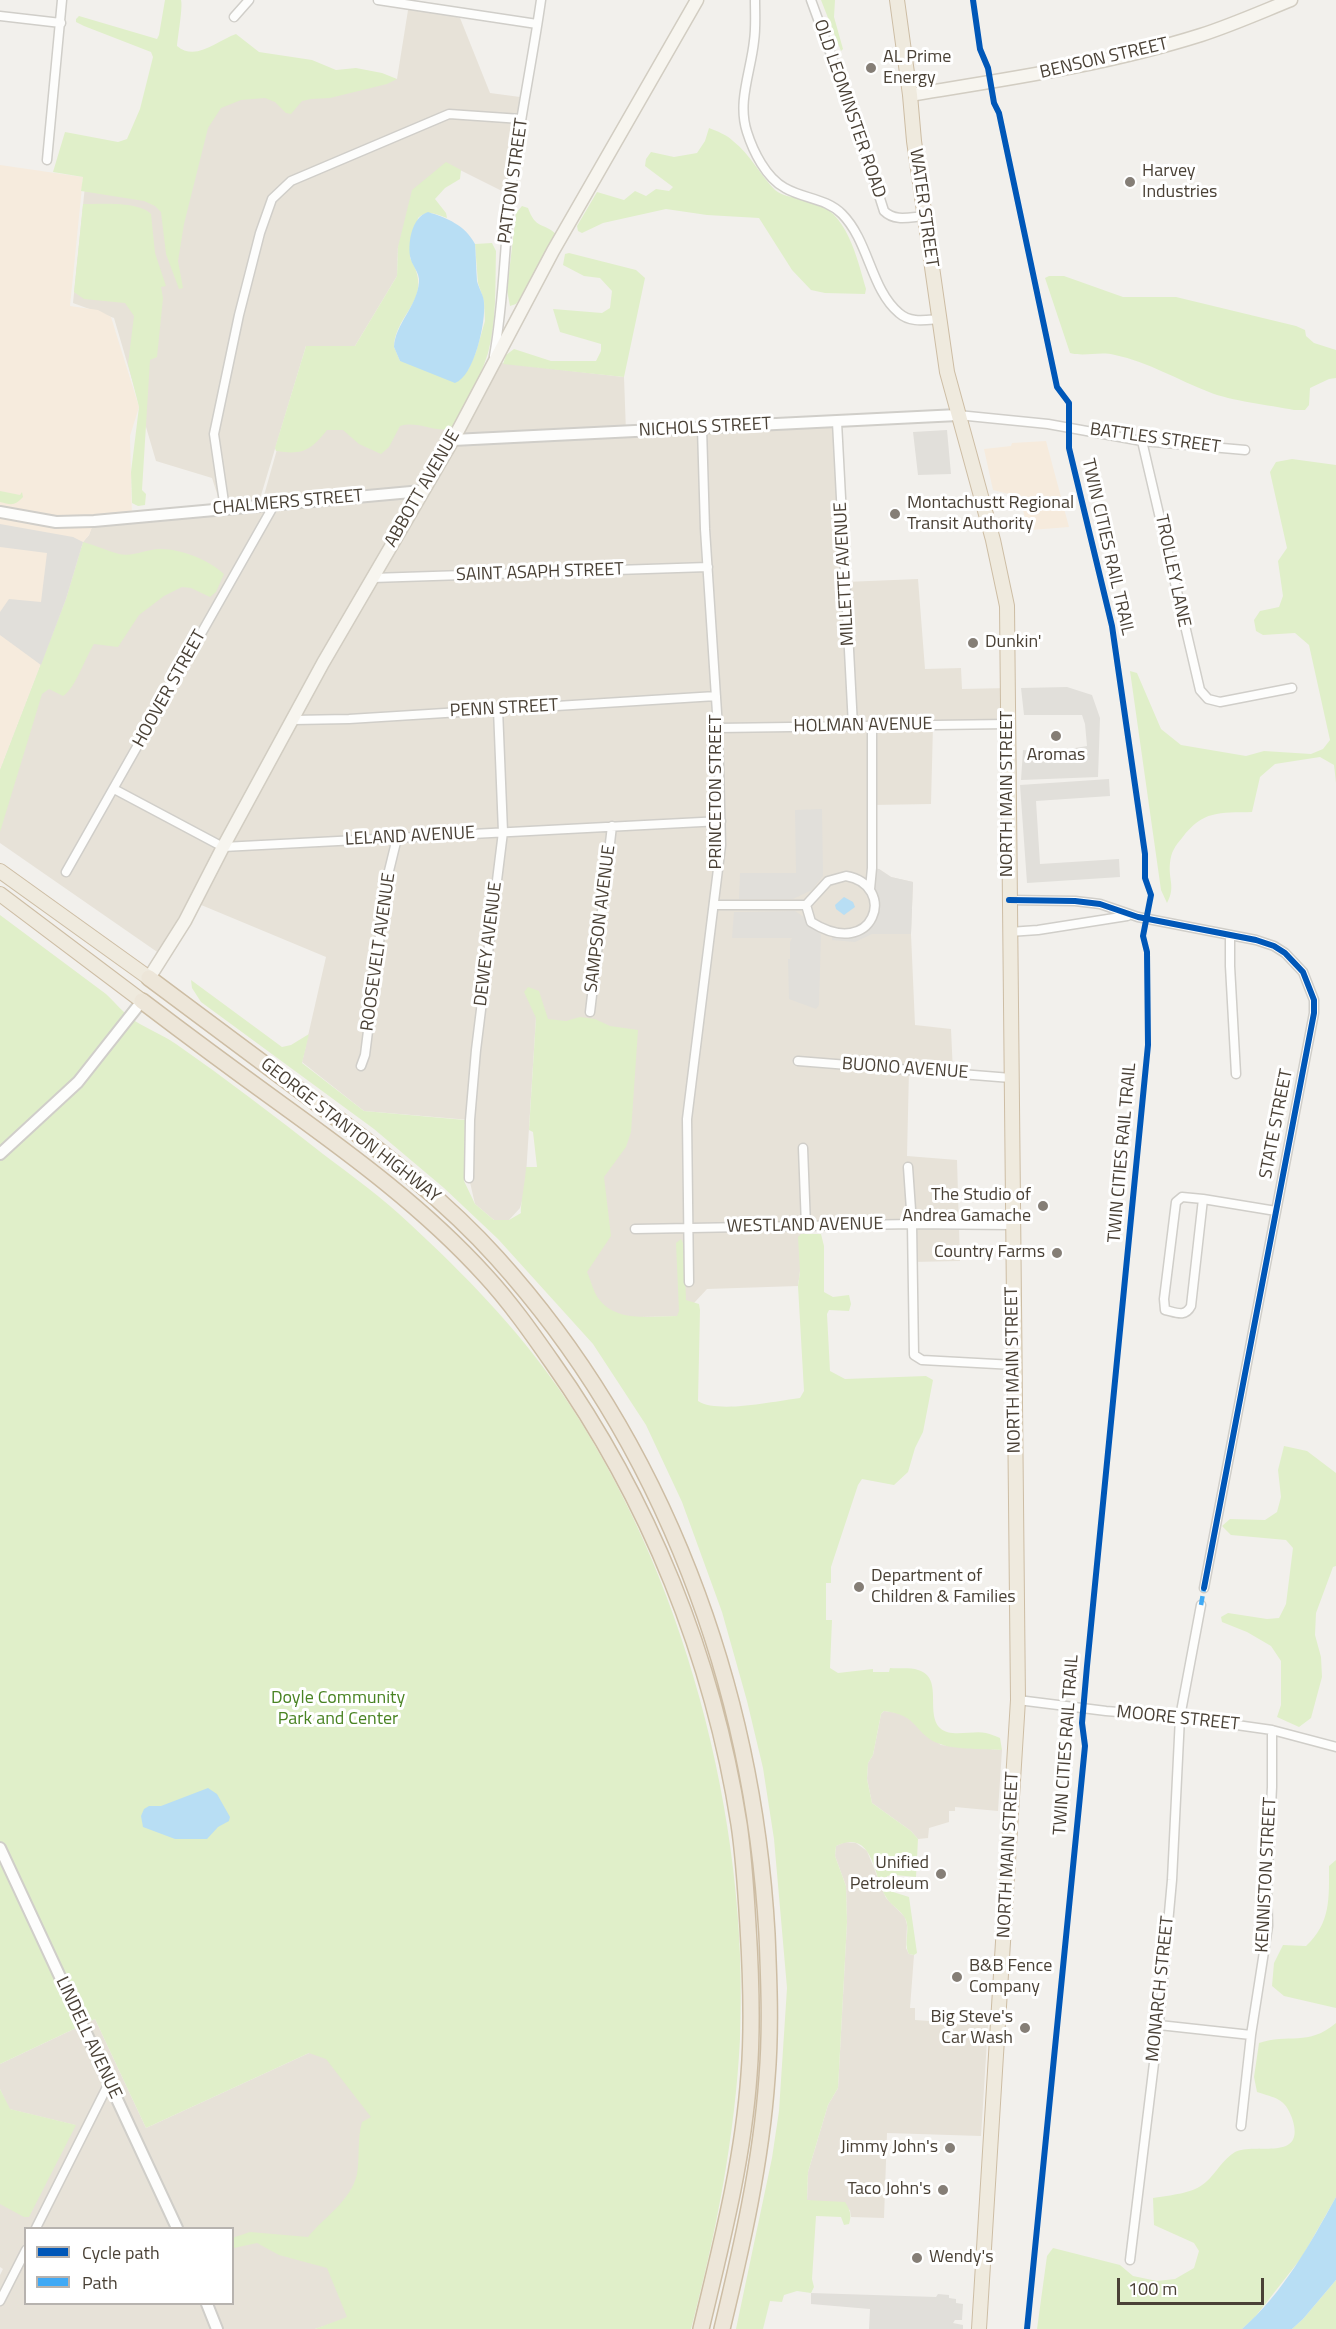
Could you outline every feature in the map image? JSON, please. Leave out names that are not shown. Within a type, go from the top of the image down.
[{"type":"highway","name":"WATER STREET","points":[[897,0],[924,216],[947,372],[957,416]]},
{"type":"highway","name":"NORTH MAIN STREET","points":[[957,416],[993,540],[1007,606],[1018,1700],[979,2329]]},
{"type":"highway","name":"GEORGE STANTON HIGHWAY","points":[[0,871],[149,978],[393,1161],[434,1195],[495,1256],[562,1338],[639,1460],[688,1566],[710,1626],[732,1706],[753,1800],[765,1895],[770,1987],[767,2075],[760,2149],[722,2329]]},
{"type":"highway","name":"GEORGE STANTON HIGHWAY","points":[[0,894],[370,1170],[435,1224],[484,1274],[525,1324],[582,1405],[620,1470],[668,1571],[692,1633],[726,1758],[739,1826],[752,1988],[749,2076],[730,2204],[701,2329]]},
{"type":"main road","name":"ABBOTT AVENUE","points":[[149,978],[185,921],[223,847],[372,578],[453,440],[492,362],[553,250],[697,0]]},
{"type":"main road","name":"BENSON STREET","points":[[910,95],[1047,74],[1154,49],[1203,34],[1276,3],[1291,0]]},
{"type":"street","points":[[47,160],[62,0]]},
{"type":"street","points":[[234,17],[249,0]]},
{"type":"street","points":[[378,0],[537,24]]},
{"type":"street","name":"PATTON STREET","points":[[492,362],[500,321],[502,267],[511,188],[541,0]]},
{"type":"street","points":[[755,0],[755,39],[745,91],[743,118],[751,142],[765,168],[784,188],[817,198],[831,205],[843,215],[852,227],[890,302],[901,315],[920,321],[939,319]]},
{"type":"street","name":"OLD LEOMINSTER ROAD","points":[[811,0],[857,126],[884,211],[890,217],[897,218],[924,216]]},
{"type":"street","points":[[0,16],[61,23]]},
{"type":"street","points":[[225,509],[214,434],[260,233],[272,199],[279,190],[291,182],[449,114],[521,119]]},
{"type":"street","name":"NICHOLS STREET","points":[[453,440],[957,416]]},
{"type":"street","name":"BATTLES STREET","points":[[957,416],[1048,424],[1142,441],[1245,450]]},
{"type":"street","name":"MILLETTE AVENUE","points":[[837,422],[853,726]]},
{"type":"street","name":"PRINCETON STREET","points":[[689,1282],[686,1172],[688,1099],[721,845],[718,728],[702,428]]},
{"type":"street","name":"TROLLEY LANE","points":[[1142,441],[1200,690],[1208,699],[1220,702],[1292,688]]},
{"type":"street","name":"CHALMERS STREET","points":[[0,512],[67,522],[422,491]]},
{"type":"street","name":"HOOVER STREET","points":[[66,872],[273,505]]},
{"type":"street","name":"SAINT ASAPH STREET","points":[[372,578],[708,567]]},
{"type":"street","name":"PENN STREET","points":[[293,720],[716,696]]},
{"type":"street","name":"DEWEY AVENUE","points":[[469,1178],[470,1120],[476,1050],[503,832],[498,709]]},
{"type":"street","name":"HOLMAN AVENUE","points":[[718,728],[1008,724]]},
{"type":"street","points":[[806,905],[808,918],[815,925],[833,933],[852,934],[860,931],[872,917],[874,898],[870,889],[872,726]]},
{"type":"street","points":[[114,789],[223,847]]},
{"type":"street","name":"LELAND AVENUE","points":[[223,847],[721,821]]},
{"type":"street","name":"SAMPSON AVENUE","points":[[590,1012],[612,826]]},
{"type":"street","name":"ROOSEVELT AVENUE","points":[[361,1066],[365,1054],[387,879],[397,838]]},
{"type":"street","points":[[714,905],[806,905],[821,888],[836,877],[855,878],[870,889]]},
{"type":"street","name":"STATE STREET","points":[[1009,900],[1100,904],[1132,915],[1256,940],[1285,953],[1303,972],[1314,1000],[1314,1013],[1204,1588]]},
{"type":"street","points":[[1009,932],[1038,930],[1132,915]]},
{"type":"street","points":[[1230,936],[1236,1074]]},
{"type":"street","points":[[0,1154],[78,1082],[142,1001]]},
{"type":"street","name":"BUONO AVENUE","points":[[798,1061],[1011,1078]]},
{"type":"street","points":[[803,1148],[806,1226]]},
{"type":"street","points":[[908,1167],[912,1224],[912,1349],[915,1357],[922,1360],[1014,1365]]},
{"type":"street","points":[[1203,1199],[1191,1306],[1188,1312],[1183,1314],[1165,1310],[1164,1299],[1176,1202],[1182,1197],[1203,1199],[1276,1211]]},
{"type":"street","name":"WESTLAND AVENUE","points":[[635,1229],[912,1224],[1012,1225]]},
{"type":"street","points":[[1180,1717],[1201,1605]]},
{"type":"street","name":"MOORE STREET","points":[[1018,1700],[1180,1717],[1272,1730],[1336,1746]]},
{"type":"street","name":"MONARCH STREET","points":[[1130,2260],[1159,2025],[1172,1880],[1180,1717]]},
{"type":"street","name":"KENNISTON STREET","points":[[1241,2126],[1251,2035],[1268,1926],[1272,1730]]},
{"type":"street","name":"LINDELL AVENUE","points":[[0,1848],[176,2227]]},
{"type":"street","points":[[1159,2025],[1251,2035]]},
{"type":"street","points":[[37,2227],[109,2083]]},
{"type":"street","points":[[0,2301],[24,2254]]},
{"type":"street","points":[[207,2305],[217,2329]]},
{"type":"shaded area","points":[[409,4],[460,18],[490,93],[520,97],[506,193],[446,163],[398,247],[397,276],[355,346],[306,346],[259,502],[221,506],[212,478],[156,461],[114,318],[73,303],[86,176],[240,54],[336,77],[397,79]]},
{"type":"shaded area","points":[[0,165],[83,177],[70,306],[98,310],[111,317],[139,407],[130,436],[132,519],[94,522],[89,535],[83,542],[66,599],[0,770]]},
{"type":"shaded area","points":[[493,362],[624,377],[626,432],[837,422],[845,582],[918,579],[925,669],[961,668],[962,689],[1008,688],[1008,724],[933,725],[931,804],[872,805],[872,868],[879,869],[891,877],[913,882],[911,934],[915,1025],[951,1029],[953,1073],[909,1070],[907,1156],[957,1160],[960,1261],[912,1262],[912,1225],[806,1227],[798,1286],[707,1289],[682,1316],[602,1318],[580,1285],[536,1018],[525,1191],[520,1208],[509,1220],[494,1220],[475,1204],[469,1178],[470,1120],[364,1111],[302,1062],[326,957],[194,902],[163,956],[0,843],[0,770],[66,599],[83,542],[89,535],[94,521],[261,506],[289,407],[463,420]]},
{"type":"shaded area","points":[[947,430],[951,474],[918,475],[913,432]]},
{"type":"shaded area","points":[[1046,441],[1069,527],[1031,530],[1027,526],[1022,506],[1017,507],[1013,495],[993,490],[984,449],[1011,446],[1012,443]]},
{"type":"shaded area","points":[[0,524],[73,537],[83,542],[66,599],[41,665],[0,635],[0,612],[9,599],[41,602],[47,553],[0,547]]},
{"type":"shaded area","points":[[1067,687],[1092,695],[1100,718],[1098,777],[1021,780],[1023,750],[1051,752],[1087,746],[1082,715],[1024,715],[1021,688]]},
{"type":"shaded area","points":[[1109,779],[1110,796],[1036,801],[1040,864],[1119,859],[1120,877],[1027,883],[1020,785]]},
{"type":"shaded area","points":[[822,809],[823,876],[812,890],[793,899],[739,899],[740,873],[796,873],[795,810]]},
{"type":"shaded area","points":[[872,868],[879,869],[891,877],[913,882],[911,934],[872,934],[855,942],[832,940],[833,933],[852,934],[872,917]]},
{"type":"shaded area","points":[[795,911],[811,922],[821,935],[819,1005],[816,1009],[789,999],[788,959],[790,959],[792,938],[732,938],[734,912]]},
{"type":"shaded area","points":[[884,1711],[899,1713],[913,1720],[921,1730],[941,1745],[1002,1750],[998,1811],[955,1807],[955,1811],[949,1811],[949,1822],[929,1828],[928,1838],[918,1839],[911,1831],[872,1803],[867,1779],[868,1763],[873,1755],[881,1714]]},
{"type":"shaded area","points":[[845,1842],[856,1843],[867,1851],[886,1898],[905,1917],[906,1948],[909,1954],[914,1955],[910,2008],[915,2008],[915,2020],[988,2025],[981,2136],[887,2133],[884,2218],[851,2217],[850,2210],[807,2200],[808,2172],[828,2105],[838,2088],[847,1922],[846,1886],[835,1856],[836,1846]]},
{"type":"shaded area","points":[[95,2019],[146,2128],[309,2053],[331,2049],[383,2106],[348,2318],[315,2329],[0,2329],[0,2275],[3,2269],[0,2267],[0,2191],[75,2125],[9,2109],[0,2089],[0,2064]]},
{"type":"shaded area","points":[[811,2293],[936,2297],[938,2294],[949,2295],[949,2298],[956,2299],[956,2303],[963,2304],[962,2320],[955,2320],[953,2323],[963,2325],[963,2329],[869,2329],[870,2309],[811,2304]]},
{"type":"green space","points":[[165,0],[181,0],[177,46],[184,50],[199,51],[236,34],[259,52],[312,60],[336,70],[356,68],[382,73],[397,79],[387,84],[330,98],[302,101],[291,114],[286,113],[275,102],[265,98],[241,100],[221,108],[208,128],[184,224],[178,261],[183,288],[179,289],[166,254],[161,212],[155,206],[144,201],[81,191],[83,177],[53,172],[65,132],[118,142],[127,139],[140,109],[153,57],[151,52],[84,26],[76,22],[76,19],[79,16],[157,39]]},
{"type":"green space","points":[[821,0],[835,0],[834,17],[843,49],[841,51]]},
{"type":"green space","points":[[709,128],[725,135],[739,146],[779,193],[810,200],[833,214],[842,225],[854,250],[866,289],[865,294],[825,293],[811,290],[792,270],[759,218],[707,215],[666,209],[603,223],[582,233],[578,231],[577,226],[597,192],[624,200],[635,191],[646,196],[656,189],[669,191],[673,187],[645,166],[646,159],[651,152],[674,157],[697,153],[705,141]]},
{"type":"green space","points":[[446,162],[461,170],[460,179],[445,188],[435,199],[446,213],[447,218],[428,213],[418,218],[410,258],[417,272],[418,285],[412,305],[396,335],[394,347],[400,361],[468,370],[485,321],[484,301],[478,283],[475,244],[492,243],[496,251],[495,302],[491,341],[481,372],[454,428],[400,426],[389,447],[381,454],[359,444],[343,430],[327,430],[316,443],[300,452],[276,451],[306,346],[355,346],[397,276],[398,247],[412,190]]},
{"type":"green space","points":[[83,204],[129,205],[151,214],[155,253],[166,286],[161,287],[163,298],[157,357],[150,360],[142,490],[146,494],[145,505],[138,506],[132,503],[131,472],[139,407],[128,364],[134,316],[125,303],[84,299],[74,292]]},
{"type":"green space","points":[[522,206],[528,208],[537,223],[556,234],[519,300],[510,306],[507,290],[516,213]]},
{"type":"green space","points":[[569,253],[636,270],[645,278],[624,377],[503,364],[506,355],[514,349],[551,361],[596,361],[601,351],[601,344],[560,332],[553,309],[602,313],[610,308],[612,291],[600,278],[584,276],[563,265],[565,254]]},
{"type":"green space","points":[[1064,276],[1123,297],[1176,297],[1296,326],[1305,330],[1306,336],[1314,343],[1336,350],[1336,378],[1310,388],[1309,405],[1305,410],[1294,410],[1218,395],[1127,358],[1109,354],[1070,353],[1045,278]]},
{"type":"green space","points":[[1292,459],[1336,465],[1336,783],[1334,765],[1320,757],[1275,764],[1260,777],[1252,812],[1212,815],[1197,822],[1177,844],[1172,852],[1171,888],[1167,903],[1161,890],[1130,671],[1137,673],[1161,729],[1181,745],[1246,756],[1264,751],[1311,754],[1323,749],[1330,740],[1309,645],[1295,633],[1263,635],[1256,631],[1254,620],[1260,611],[1279,607],[1283,596],[1278,561],[1287,548],[1270,472],[1276,462]]},
{"type":"green space","points":[[0,491],[20,495],[22,492],[23,497],[15,503],[0,502]]},
{"type":"green space","points":[[83,542],[124,555],[155,549],[186,553],[203,560],[224,574],[216,592],[210,597],[191,588],[182,587],[164,596],[139,615],[118,647],[94,644],[76,680],[63,696],[49,689],[42,694],[0,832],[0,770],[66,599]]},
{"type":"green space","name":"Doyle Community Park and Center","points":[[0,915],[106,994],[131,1018],[176,1044],[269,1112],[378,1196],[430,1243],[489,1302],[543,1366],[603,1460],[641,1536],[674,1616],[700,1700],[720,1785],[734,1871],[740,1956],[740,2039],[734,2112],[716,2221],[691,2329],[315,2329],[347,2317],[327,2268],[279,2255],[257,2243],[234,2248],[234,2237],[250,2232],[308,2237],[343,2201],[354,2184],[358,2168],[362,2122],[371,2117],[326,2059],[309,2053],[146,2128],[95,2019],[0,2064]]},
{"type":"green space","points":[[191,980],[282,1047],[291,1045],[309,1034],[302,1063],[364,1111],[465,1120],[464,1181],[475,1204],[494,1220],[509,1220],[521,1213],[526,1167],[537,1167],[533,1132],[529,1130],[536,1018],[524,992],[528,987],[539,991],[548,1019],[566,1021],[580,1017],[595,1019],[610,1026],[638,1030],[631,1132],[626,1147],[604,1177],[611,1236],[587,1272],[598,1298],[605,1306],[624,1315],[677,1316],[679,1311],[676,1243],[681,1239],[684,1245],[686,1300],[699,1304],[700,1310],[698,1401],[707,1405],[732,1407],[800,1398],[804,1391],[798,1286],[800,1271],[798,1237],[801,1234],[821,1234],[824,1246],[824,1292],[833,1297],[849,1295],[851,1304],[849,1311],[829,1310],[827,1314],[830,1371],[845,1379],[926,1376],[933,1380],[923,1432],[915,1448],[908,1472],[894,1485],[862,1479],[858,1485],[831,1567],[831,1583],[826,1583],[826,1620],[832,1620],[830,1668],[838,1673],[873,1669],[873,1672],[889,1672],[890,1668],[918,1670],[926,1674],[930,1680],[934,1714],[940,1728],[950,1733],[991,1734],[1000,1738],[1002,1750],[962,1748],[940,1744],[925,1736],[904,1717],[884,1711],[881,1714],[873,1755],[868,1763],[867,1779],[872,1803],[911,1831],[918,1839],[916,1877],[887,1876],[886,1882],[890,1891],[909,1897],[917,1953],[909,1954],[907,1950],[907,1922],[901,1912],[886,1897],[865,1849],[849,1842],[836,1846],[835,1856],[846,1886],[847,1922],[838,2088],[828,2105],[808,2172],[807,2200],[845,2202],[850,2218],[849,2224],[844,2225],[841,2217],[816,2216],[812,2279],[814,2287],[811,2293],[797,2291],[784,2295],[782,2302],[770,2301],[763,2329],[736,2329],[772,2158],[779,2111],[787,1988],[774,1839],[763,1768],[747,1701],[722,1612],[682,1502],[646,1425],[593,1344],[498,1239],[444,1188],[374,1129],[201,1002],[192,988]]},
{"type":"green space","points":[[1284,1446],[1307,1451],[1336,1473],[1336,1566],[1333,1567],[1316,1613],[1315,1635],[1321,1657],[1322,1677],[1311,1718],[1299,1727],[1277,1717],[1281,1705],[1281,1661],[1271,1646],[1247,1632],[1222,1622],[1221,1617],[1228,1613],[1267,1619],[1279,1618],[1286,1604],[1293,1548],[1286,1540],[1231,1535],[1222,1526],[1230,1519],[1265,1520],[1277,1512],[1281,1497],[1278,1470]]},
{"type":"green space","points":[[1336,1860],[1336,2008],[1284,1996],[1272,1986],[1274,1963],[1283,1945],[1306,1946],[1320,1928],[1327,1909],[1329,1866]]},
{"type":"green space","points":[[1336,2023],[1336,2197],[1302,2257],[1255,2317],[1242,2329],[1037,2329],[1047,2256],[1053,2248],[1120,2265],[1133,2276],[1157,2281],[1175,2279],[1194,2268],[1199,2251],[1194,2243],[1154,2225],[1153,2198],[1181,2193],[1201,2186],[1235,2152],[1277,2148],[1286,2146],[1292,2141],[1295,2132],[1286,2106],[1279,2100],[1257,2092],[1254,2077],[1259,2043],[1316,2035]]},
{"type":"green space","points":[[0,2089],[10,2109],[76,2125],[29,2217],[24,2217],[0,2204]]},
{"type":"green space","points":[[1336,2280],[1336,2329],[1292,2329],[1303,2319]]},
{"type":"water","points":[[428,212],[449,220],[471,237],[475,244],[477,281],[484,300],[481,335],[473,360],[462,379],[455,383],[400,361],[394,347],[398,331],[414,299],[419,282],[410,256],[412,230],[418,219]]},
{"type":"water","points":[[844,897],[853,902],[855,907],[844,915],[836,909],[835,905]]},
{"type":"water","points":[[208,1788],[217,1794],[230,1817],[229,1821],[218,1827],[207,1839],[175,1839],[143,1827],[141,1816],[144,1809],[149,1806],[161,1806]]},
{"type":"water","points":[[1336,2197],[1336,2280],[1292,2329],[1242,2329],[1283,2284],[1306,2250]]},
{"type":"marked path","points":[[1201,1605],[1204,1588]]},
{"type":"cycle path","name":"TWIN CITIES RAIL TRAIL","points":[[973,0],[980,49],[988,68],[994,103],[999,113],[1057,387],[1069,403],[1069,448],[1112,626],[1145,854],[1145,878],[1151,895],[1143,936],[1147,952],[1148,1045],[1087,1666],[1082,1723],[1085,1746],[1027,2329]]},
{"type":"cycle path","points":[[1009,900],[1075,901],[1100,904],[1138,917],[1256,940],[1274,946],[1285,953],[1303,972],[1314,1000],[1314,1013],[1204,1588]]},
{"type":"place","name":"AL Prime Energy","points":[[871,68]]},
{"type":"place","name":"Harvey Industries","points":[[1130,182]]},
{"type":"place","name":"Montachustt Regional Transit Authority","points":[[895,514]]},
{"type":"place","name":"Dunkin'","points":[[973,643]]},
{"type":"place","name":"Aromas","points":[[1056,736]]},
{"type":"place","name":"The Studio of Andrea Gamache","points":[[1043,1206]]},
{"type":"place","name":"Country Farms","points":[[1057,1253]]},
{"type":"place","name":"Department of Children & Families","points":[[859,1587]]},
{"type":"place","name":"Unified Petroleum","points":[[941,1874]]},
{"type":"place","name":"B&B Fence Company","points":[[957,1977]]},
{"type":"place","name":"Big Steve's Car Wash","points":[[1025,2028]]},
{"type":"place","name":"Jimmy John's","points":[[950,2148]]},
{"type":"place","name":"Taco John's","points":[[943,2190]]},
{"type":"place","name":"Wendy's","points":[[917,2258]]}]
